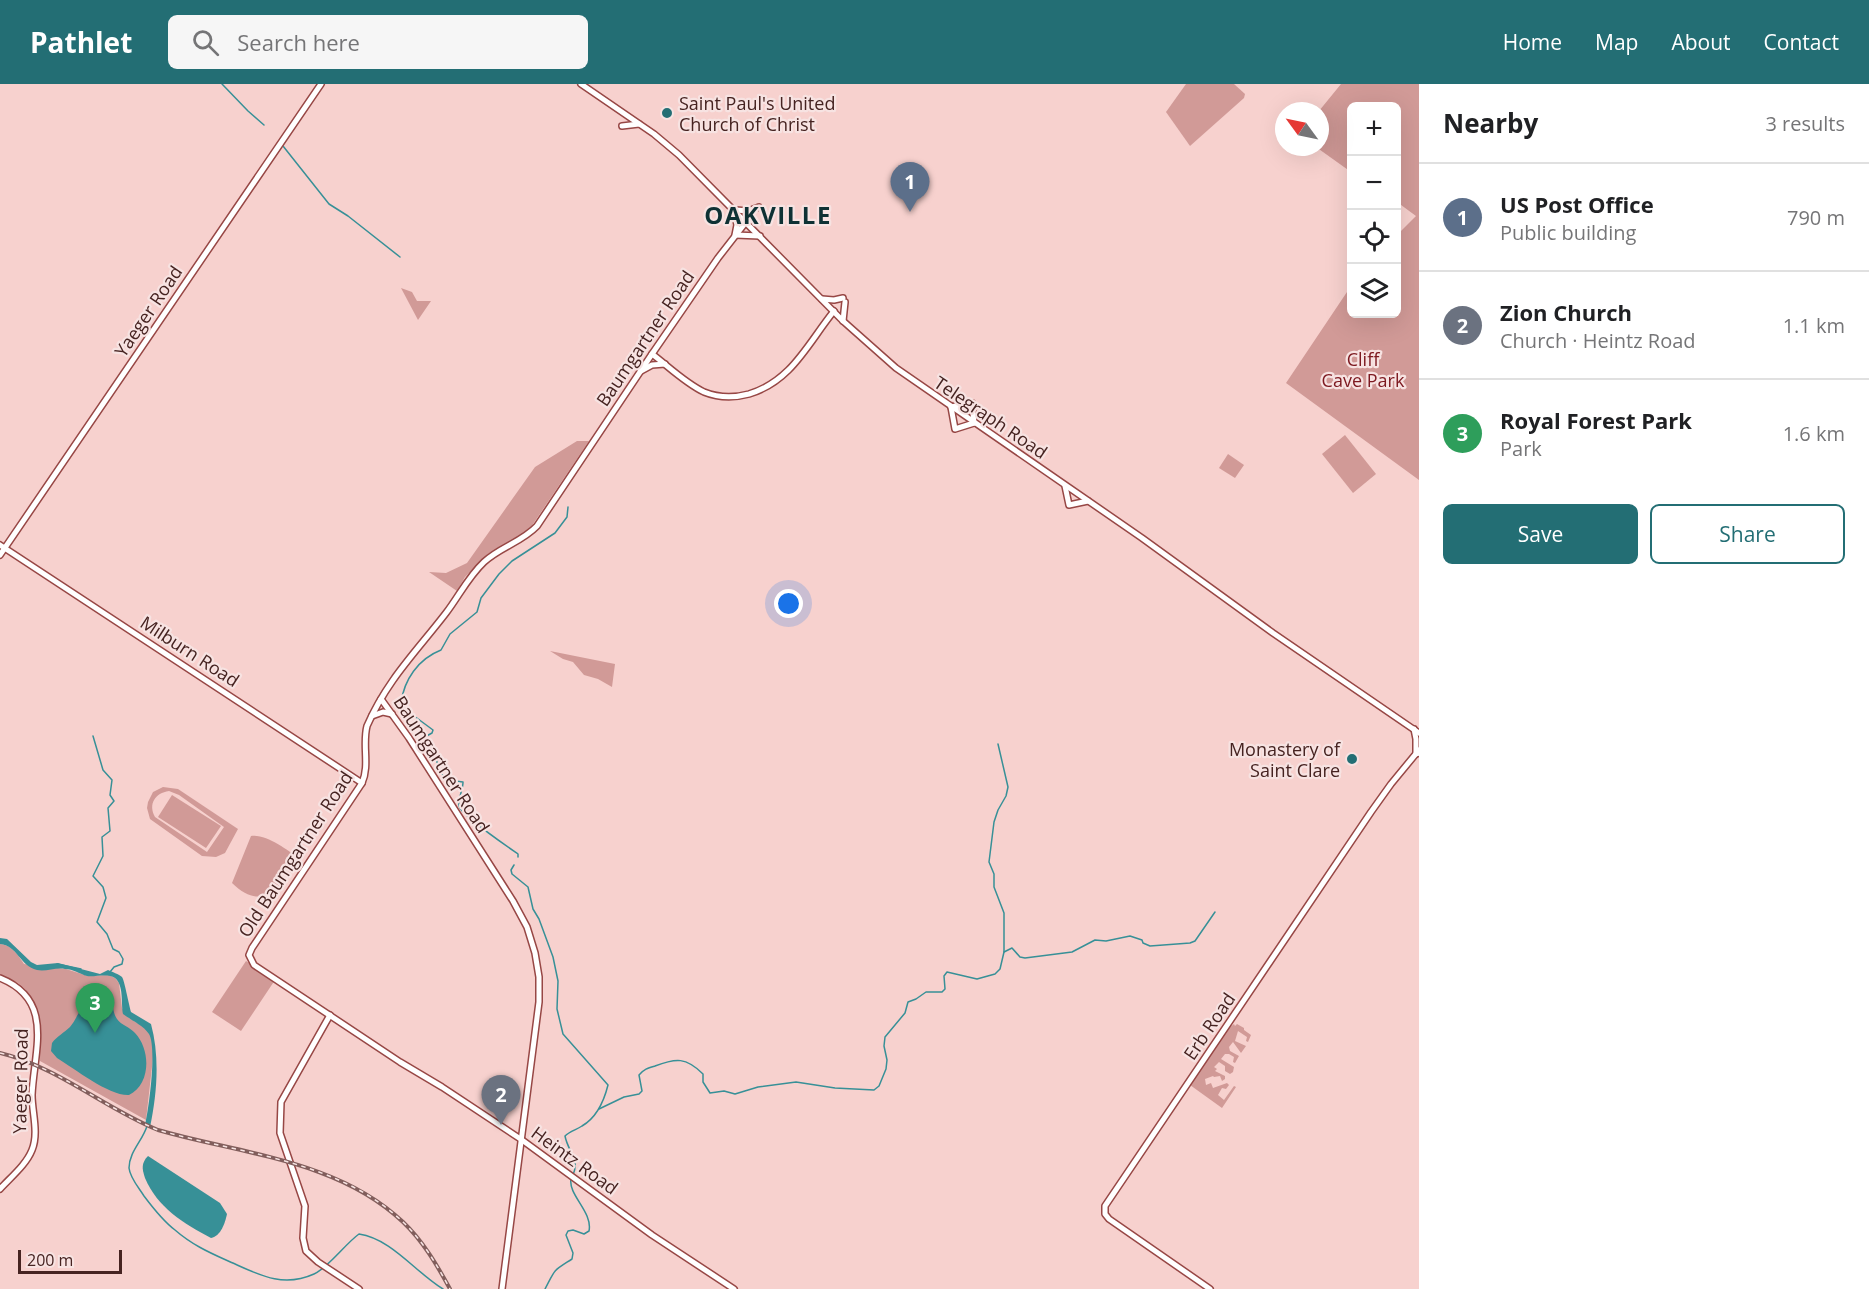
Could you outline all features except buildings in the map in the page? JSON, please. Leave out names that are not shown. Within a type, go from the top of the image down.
[{"type":"street","name":"Yaeger Road","points":[[0,555],[2,546],[321,84]]},
{"type":"street","name":"Telegraph Road","points":[[581,84],[639,124],[678,155],[843,321],[886,361],[1416,731]]},
{"type":"street","points":[[622,126],[639,124]]},
{"type":"street","points":[[759,207],[748,211],[734,210],[737,225],[735,235],[760,236]]},
{"type":"street","name":"Baumgartner Road","points":[[502,1289],[539,1002],[538,970],[531,940],[513,901],[392,712],[381,699],[405,661],[478,568],[492,556],[524,538],[537,526],[640,371],[746,222]]},
{"type":"street","points":[[822,299],[844,300],[843,321]]},
{"type":"street","points":[[652,354],[694,387],[711,395],[730,397],[749,394],[768,386],[791,369],[834,311]]},
{"type":"street","points":[[640,371],[652,365],[665,364]]},
{"type":"street","points":[[972,403],[974,423],[955,429],[951,407],[972,403]]},
{"type":"street","points":[[1064,485],[1069,505],[1088,501]]},
{"type":"street","name":"Milburn Road","points":[[2,546],[363,783]]},
{"type":"street","points":[[372,716],[392,712],[388,688]]},
{"type":"street","name":"Old Baumgartner Road","points":[[249,957],[252,948],[363,783],[366,773],[365,735],[381,699]]},
{"type":"street","points":[[1416,731],[1418,753]]},
{"type":"street","name":"Erb Road","points":[[1210,1289],[1109,1219],[1105,1214],[1105,1206],[1371,812],[1391,784],[1418,753]]},
{"type":"street","name":"Heintz Road","points":[[249,957],[254,965],[534,1148],[652,1236],[734,1289]]},
{"type":"street","name":"Yaeger Road","points":[[0,978],[20,988],[29,999],[35,1014],[37,1048],[32,1098],[35,1134],[33,1146],[26,1161],[0,1189]]},
{"type":"street","points":[[330,1015],[283,1097],[279,1120],[282,1143],[305,1206],[304,1247],[318,1262],[359,1289]]},
{"type":"street","points":[[520,1156],[534,1148]]},
{"type":"green space","points":[[1186,84],[1234,84],[1245,94],[1244,98],[1190,146],[1166,112]]},
{"type":"green space","name":"Cliff Cave Park","points":[[1341,84],[1419,84],[1419,480],[1286,383],[1347,292],[1347,318],[1401,318],[1401,231],[1416,216],[1401,205],[1401,102],[1347,102],[1347,169],[1329,156],[1329,102],[1326,102]]},
{"type":"green space","points":[[401,288],[412,292],[417,301],[431,301],[418,320]]},
{"type":"green space","points":[[1345,435],[1376,474],[1353,493],[1322,454]]},
{"type":"green space","points":[[577,441],[589,441],[531,527],[518,538],[488,554],[465,577],[457,591],[429,572],[446,573],[467,563],[535,467]]},
{"type":"green space","points":[[1228,454],[1244,465],[1235,478],[1219,468]]},
{"type":"green space","points":[[550,651],[615,664],[612,687],[598,679],[584,675],[573,662]]},
{"type":"green space","points":[[163,787],[178,789],[238,829],[225,853],[216,857],[202,856],[150,819],[147,808],[153,792]],"holes":[[[169,791],[179,795],[224,827],[207,852],[155,817],[152,808],[154,800],[160,794]]]},
{"type":"green space","points":[[172,795],[221,826],[206,848],[158,817]]},
{"type":"green space","points":[[251,836],[264,837],[300,859],[279,887],[263,896],[243,892],[232,883]]},
{"type":"green space","points":[[0,944],[11,948],[24,964],[66,969],[88,976],[109,975],[115,978],[119,983],[122,1008],[129,1018],[144,1027],[153,1037],[146,1120],[40,1061],[38,1019],[35,1008],[26,989],[0,976]]},
{"type":"green space","points":[[246,961],[275,980],[241,1031],[212,1012]]},
{"type":"green space","points":[[1234,1024],[1244,1028],[1251,1035],[1248,1042],[1247,1037],[1238,1031],[1235,1041],[1246,1046],[1241,1053],[1233,1042],[1229,1047],[1230,1051],[1239,1056],[1235,1063],[1233,1062],[1234,1057],[1229,1054],[1225,1054],[1221,1059],[1234,1067],[1233,1072],[1230,1074],[1225,1071],[1225,1066],[1219,1062],[1214,1067],[1217,1069],[1215,1071],[1225,1076],[1225,1079],[1222,1081],[1220,1076],[1213,1076],[1205,1079],[1206,1085],[1211,1083],[1213,1088],[1227,1083],[1229,1085],[1226,1089],[1222,1088],[1218,1095],[1224,1100],[1234,1086],[1236,1087],[1222,1108],[1190,1085],[1228,1029]]},
{"type":"water","points":[[0,938],[7,939],[37,965],[58,963],[100,974],[108,970],[122,977],[131,1012],[151,1024],[154,1037],[156,1075],[150,1127],[145,1125],[152,1078],[151,1041],[144,1028],[123,1014],[118,981],[109,976],[87,976],[68,969],[37,970],[31,968],[11,948],[0,944]]},
{"type":"water","points":[[104,989],[112,999],[117,1019],[135,1033],[144,1048],[145,1075],[136,1090],[129,1095],[102,1087],[57,1058],[51,1051],[52,1043],[70,1027],[88,998],[98,990]]},
{"type":"water","points":[[148,1156],[220,1203],[227,1214],[224,1225],[217,1235],[211,1238],[191,1227],[172,1214],[157,1198],[143,1172],[143,1164]]},
{"type":"waterway","points":[[222,84],[264,125]]},
{"type":"waterway","points":[[283,146],[329,204],[400,257]]},
{"type":"waterway","points":[[518,857],[518,854],[485,831],[462,810],[459,803],[463,782],[447,780],[441,773],[433,751],[423,738],[433,730],[406,710],[401,703],[405,686],[413,671],[425,659],[441,650],[450,634],[477,612],[481,598],[512,561],[555,533],[567,517],[568,507]]},
{"type":"waterway","points":[[93,736],[103,770],[112,780],[110,795],[114,801],[108,808],[110,831],[102,837],[103,856],[93,876],[103,887],[106,898],[97,922],[107,934],[113,949],[119,952],[123,959],[122,964],[114,967],[110,972]]},
{"type":"waterway","points":[[599,1109],[624,1097],[639,1094],[642,1091],[639,1075],[644,1070],[675,1061],[686,1062],[697,1068],[703,1074],[703,1082],[710,1093],[724,1091],[735,1094],[758,1087],[796,1082],[835,1088],[874,1090],[879,1086],[886,1069],[885,1037],[905,1013],[908,1002],[926,992],[942,992],[945,989],[944,976],[947,972],[977,979],[995,974],[1000,969],[1004,952],[1004,913],[994,887],[994,874],[989,862],[994,822],[1008,787],[998,744]]},
{"type":"waterway","points":[[514,865],[511,870],[512,874],[528,887],[533,909],[553,957],[558,981],[557,1009],[563,1034],[608,1085],[602,1103],[595,1114],[587,1123],[565,1136],[575,1164],[573,1175]]},
{"type":"waterway","points":[[1004,952],[1012,948],[1020,957],[1025,958],[1072,952],[1095,940],[1106,941],[1130,936],[1150,946],[1190,943],[1195,941],[1215,912]]},
{"type":"waterway","points":[[57,964],[81,969]]},
{"type":"waterway","points":[[147,1126],[131,1157],[129,1168],[131,1175],[162,1218],[181,1235],[200,1247],[269,1278],[291,1280],[319,1271],[359,1234],[371,1237],[393,1249],[443,1289]]},
{"type":"waterway","points":[[545,1289],[555,1271],[572,1259],[573,1253],[566,1235],[568,1231],[573,1230],[584,1234],[589,1231],[587,1217],[573,1191],[571,1179]]},
{"type":"railway","points":[[0,1053],[42,1068],[158,1130],[287,1162],[349,1185],[377,1201],[410,1229],[429,1254],[450,1289]]},
{"type":"place","name":"Saint Paul's United Church of Christ","points":[[667,113]]},
{"type":"place","name":"US Post Office","points":[[910,212]]},
{"type":"place","name":"Monastery of Saint Clare","points":[[1352,759]]},
{"type":"place","name":"Royal Forest Park","points":[[95,1033]]},
{"type":"place","name":"Zion Church","points":[[501,1125]]},
{"type":"district","name":"OAKVILLE","points":[[768,214]]}]
